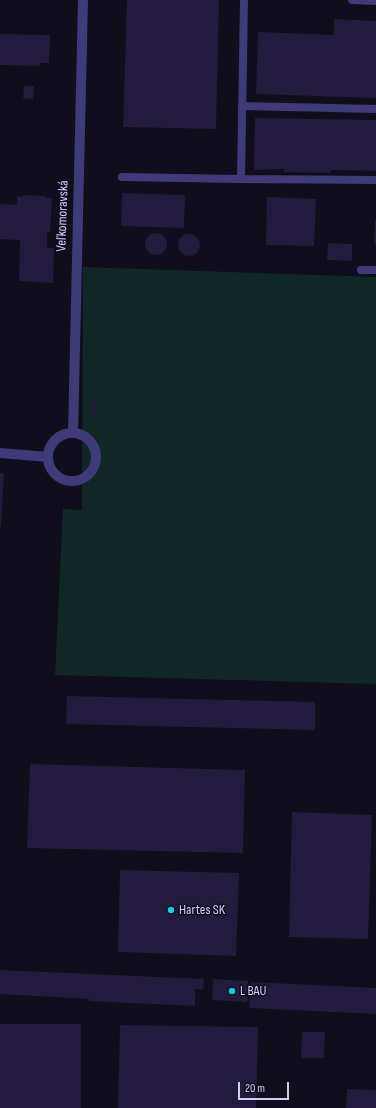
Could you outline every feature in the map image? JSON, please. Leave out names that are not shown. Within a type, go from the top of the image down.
[{"type":"street","name":"Veľkomoravská","points":[[73,433],[83,0]]},
{"type":"street","points":[[73,433],[80,434],[92,443],[96,458],[95,465],[86,477],[72,481],[64,480],[52,471],[48,457],[49,449],[58,437],[73,433]]},
{"type":"street","points":[[0,453],[48,457]]},
{"type":"lane","points":[[241,178],[244,0]]},
{"type":"lane","points":[[352,0],[376,1]]},
{"type":"lane","points":[[242,106],[376,109]]},
{"type":"lane","points":[[122,177],[376,180]]},
{"type":"lane","points":[[361,270],[376,270]]},
{"type":"green space","points":[[83,267],[376,277],[376,684],[55,675],[63,509],[82,510]]},
{"type":"building","points":[[127,0],[219,0],[216,129],[123,127]]},
{"type":"building","points":[[334,19],[376,21],[376,98],[256,94],[258,32],[334,35]]},
{"type":"building","points":[[0,34],[50,35],[49,63],[40,63],[39,66],[0,65]]},
{"type":"building","points":[[24,86],[34,86],[33,99],[23,98]]},
{"type":"building","points":[[255,118],[376,120],[376,171],[330,170],[331,173],[284,172],[284,169],[254,170]]},
{"type":"building","points":[[122,193],[185,195],[184,228],[121,226]]},
{"type":"building","points":[[23,195],[46,196],[46,198],[52,198],[50,232],[47,232],[47,248],[54,248],[53,283],[19,281],[20,240],[0,239],[0,204],[17,205],[17,196],[23,197]]},
{"type":"building","points":[[267,197],[316,199],[314,246],[266,245]]},
{"type":"building","points":[[375,220],[376,244],[374,244]]},
{"type":"building","points":[[156,233],[164,236],[167,244],[164,252],[156,255],[148,252],[145,244],[148,236]]},
{"type":"building","points":[[189,234],[197,237],[200,245],[197,253],[189,256],[181,253],[178,245],[181,237]]},
{"type":"building","points":[[328,243],[352,244],[352,261],[327,260]]},
{"type":"building","points":[[90,402],[97,403],[97,415],[90,415]]},
{"type":"building","points":[[0,473],[4,474],[1,527],[0,527]]},
{"type":"building","points":[[67,696],[315,702],[315,730],[66,724]]},
{"type":"building","points":[[30,764],[245,770],[243,853],[27,848]]},
{"type":"building","points":[[292,812],[372,815],[368,939],[289,937]]},
{"type":"building","points":[[120,870],[239,873],[236,956],[118,952]]},
{"type":"building","points":[[0,970],[204,979],[203,989],[195,989],[195,1006],[89,1001],[89,999],[0,994]]},
{"type":"building","points":[[213,979],[248,981],[247,1002],[212,1000]]},
{"type":"building","points":[[251,982],[376,988],[376,1014],[249,1008]]},
{"type":"building","points":[[0,1024],[81,1024],[81,1108],[0,1108]]},
{"type":"building","points":[[120,1025],[258,1027],[256,1108],[118,1108]]},
{"type":"building","points":[[302,1032],[325,1032],[324,1058],[301,1058]]},
{"type":"building","points":[[347,1089],[376,1090],[376,1108],[346,1108]]},
{"type":"place","name":"Hartes SK","points":[[171,910]]},
{"type":"place","name":"L BAU","points":[[232,991]]}]
